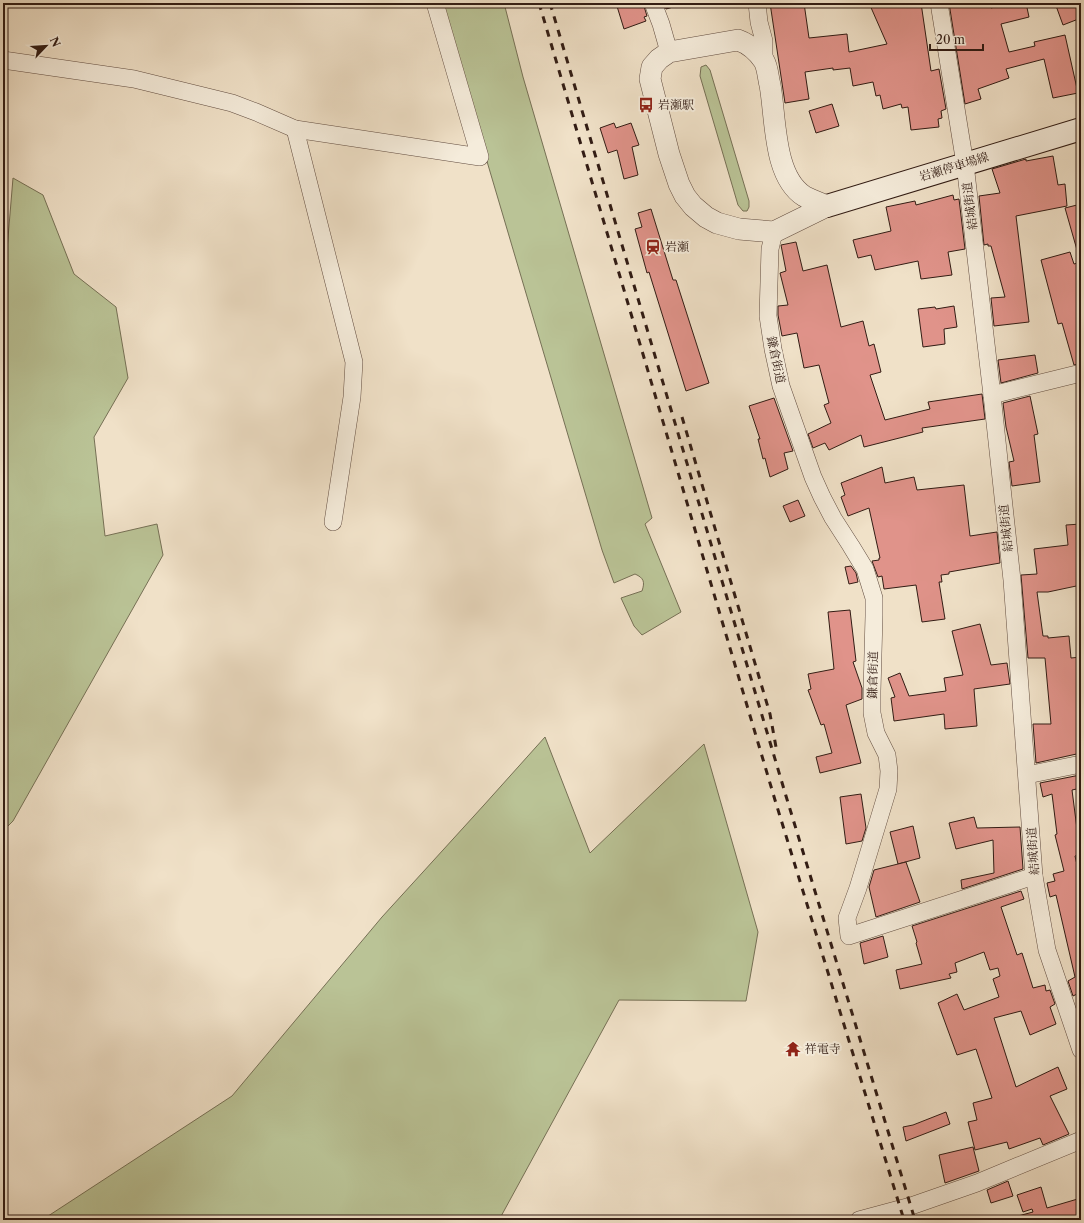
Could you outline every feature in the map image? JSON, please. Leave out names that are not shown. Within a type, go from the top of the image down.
[{"type":"main road","name":"岩瀬停車場線","points":[[827,206],[1081,129]]},
{"type":"street","points":[[3,60],[134,79],[232,103],[296,129],[480,157],[435,3]]},
{"type":"street","points":[[653,3],[669,52]]},
{"type":"street","points":[[758,3],[759,22],[764,41],[764,62],[772,96],[779,157],[793,186],[804,196],[827,206]]},
{"type":"street","name":"結城街道","points":[[939,3],[965,164],[992,396],[1012,580],[1034,876],[1047,950],[1081,1050]]},
{"type":"street","points":[[759,22],[746,35],[738,40],[669,52],[659,59],[652,67],[650,79],[669,154],[679,184],[685,196],[693,206],[706,217],[739,229],[774,232],[827,206]]},
{"type":"street","points":[[738,40],[746,43],[764,62]]},
{"type":"street","points":[[296,129],[354,362],[352,397],[333,522]]},
{"type":"street","name":"鎌倉街道","points":[[774,232],[770,249],[768,316],[781,386],[813,477],[832,518],[865,569],[874,598],[872,713],[876,733],[886,755],[889,771],[888,789],[858,888],[847,918],[849,936],[1034,876]]},
{"type":"street","points":[[992,396],[1081,373]]},
{"type":"street","points":[[1027,775],[1081,764]]},
{"type":"street","points":[[859,1220],[906,1208],[977,1183],[1081,1140]]},
{"type":"green space","points":[[442,3],[504,3],[523,77],[652,518],[645,524],[681,612],[642,635],[634,626],[621,598],[642,591],[643,581],[635,574],[614,583],[602,550],[470,104]]},
{"type":"green space","points":[[706,65],[710,70],[749,201],[747,211],[743,211],[738,205],[700,76],[701,67]]},
{"type":"green space","points":[[13,178],[43,195],[74,274],[116,307],[128,378],[94,437],[105,536],[157,524],[163,555],[13,821],[3,831],[3,252],[7,250]]},
{"type":"green space","points":[[545,737],[590,853],[704,744],[758,932],[746,1001],[619,1000],[499,1220],[42,1220],[232,1096],[382,917]]},
{"type":"building","points":[[616,3],[643,3],[647,16],[644,17],[646,21],[624,29]]},
{"type":"building","points":[[664,3],[676,3],[677,6],[666,9]]},
{"type":"building","points":[[770,3],[804,3],[809,38],[847,34],[849,52],[887,44],[869,3],[921,3],[931,71],[939,69],[946,109],[941,111],[942,118],[938,119],[939,127],[911,130],[908,107],[902,108],[901,104],[883,109],[880,95],[876,96],[873,82],[853,86],[850,68],[833,70],[833,68],[805,72],[809,99],[785,103]]},
{"type":"building","points":[[949,3],[990,3],[991,8],[1010,3],[1026,3],[1029,17],[1001,24],[1009,52],[1035,46],[1034,42],[1065,35],[1078,93],[1053,98],[1044,59],[1006,69],[1009,78],[978,89],[981,99],[965,104]]},
{"type":"building","points":[[1055,3],[1081,3],[1081,18],[1063,25]]},
{"type":"building","points":[[832,104],[839,126],[816,133],[809,111]]},
{"type":"building","points":[[614,123],[616,128],[631,123],[639,145],[632,147],[638,175],[624,179],[617,150],[608,153],[600,128]]},
{"type":"building","points":[[1053,156],[1058,185],[1065,184],[1067,206],[1016,216],[1029,322],[994,326],[991,298],[1005,297],[991,246],[988,246],[988,244],[984,245],[979,196],[1000,193],[992,169],[1026,159],[1026,161]]},
{"type":"building","points":[[953,195],[954,200],[959,199],[965,249],[948,252],[952,275],[921,279],[918,261],[875,270],[871,255],[858,258],[853,240],[891,231],[886,207],[915,201],[916,205]]},
{"type":"building","points":[[1081,204],[1081,250],[1077,250],[1065,208]]},
{"type":"building","points":[[651,209],[673,280],[676,280],[709,383],[686,391],[649,272],[647,273],[635,229],[642,227],[638,213]]},
{"type":"building","points":[[796,242],[803,271],[827,265],[841,327],[863,321],[869,346],[874,344],[881,372],[870,375],[885,420],[930,409],[928,402],[982,394],[985,419],[922,428],[923,432],[864,447],[861,435],[829,450],[825,443],[813,448],[808,434],[831,423],[824,405],[829,403],[819,365],[804,368],[797,333],[782,336],[778,315],[778,306],[788,305],[780,273],[786,271],[781,245]]},
{"type":"building","points":[[1070,252],[1074,264],[1081,262],[1081,363],[1074,365],[1062,323],[1058,324],[1041,260]]},
{"type":"building","points":[[954,306],[957,327],[944,329],[945,344],[923,347],[918,309],[935,307],[936,309]]},
{"type":"building","points":[[1035,355],[1038,373],[1001,383],[998,360]]},
{"type":"building","points":[[1030,396],[1038,434],[1034,435],[1040,482],[1012,486],[1009,462],[1014,461],[1006,427],[1003,403]]},
{"type":"building","points":[[774,398],[793,451],[784,453],[788,469],[770,477],[765,458],[763,459],[758,439],[760,439],[749,406]]},
{"type":"building","points":[[882,467],[885,483],[914,477],[917,490],[964,485],[970,536],[997,532],[1000,563],[949,572],[949,574],[941,575],[942,582],[939,582],[945,619],[922,622],[916,585],[884,589],[882,576],[878,577],[872,561],[879,560],[880,558],[869,508],[848,516],[841,497],[845,495],[841,483]]},
{"type":"building","points":[[798,500],[805,516],[790,522],[783,506]]},
{"type":"building","points":[[1081,524],[1081,585],[1048,592],[1037,592],[1043,636],[1048,636],[1048,638],[1069,636],[1071,658],[1081,657],[1081,753],[1036,763],[1033,724],[1051,724],[1045,658],[1028,658],[1021,575],[1037,574],[1034,549],[1068,545],[1066,525]]},
{"type":"building","points":[[851,566],[856,573],[858,582],[849,584],[845,567]]},
{"type":"building","points":[[850,610],[856,661],[853,662],[862,688],[862,699],[846,705],[861,763],[820,773],[816,757],[832,753],[824,724],[821,725],[808,690],[811,689],[808,674],[834,669],[828,612]]},
{"type":"building","points":[[980,624],[991,665],[1007,663],[1010,684],[974,689],[977,726],[945,729],[944,714],[894,721],[891,698],[895,697],[888,678],[900,673],[909,696],[946,691],[944,678],[963,675],[952,631]]},
{"type":"building","points":[[1080,775],[1081,788],[1072,790],[1077,829],[1081,828],[1081,854],[1075,856],[1081,882],[1081,992],[1073,996],[1068,981],[1075,977],[1056,895],[1050,897],[1047,883],[1055,881],[1053,874],[1064,871],[1055,835],[1057,834],[1052,794],[1043,797],[1040,783]]},
{"type":"building","points":[[861,794],[866,828],[862,841],[846,844],[840,797]]},
{"type":"building","points":[[974,817],[977,828],[1020,827],[1023,869],[962,889],[961,880],[994,873],[993,840],[956,849],[949,823]]},
{"type":"building","points":[[913,826],[920,858],[898,864],[890,832]]},
{"type":"building","points":[[906,862],[920,902],[876,917],[869,887],[874,870]]},
{"type":"building","points":[[1021,891],[1024,899],[1001,907],[1017,955],[1022,953],[1033,988],[1045,985],[1046,991],[1050,990],[1055,1004],[1050,1007],[1056,1024],[1030,1035],[1021,1011],[994,1018],[1016,1087],[1058,1067],[1067,1089],[1050,1096],[1069,1134],[1043,1145],[1040,1138],[1009,1149],[1007,1142],[975,1150],[968,1122],[977,1120],[973,1103],[992,1098],[976,1049],[957,1055],[938,1003],[957,994],[964,1010],[999,997],[993,979],[1000,976],[998,968],[990,970],[984,952],[955,963],[957,972],[949,974],[951,978],[900,989],[896,970],[922,964],[912,926]]},
{"type":"building","points":[[883,936],[888,957],[864,964],[860,943]]},
{"type":"building","points":[[946,1112],[950,1124],[906,1141],[903,1127],[913,1125]]},
{"type":"building","points":[[973,1147],[979,1171],[945,1183],[939,1155]]},
{"type":"building","points":[[1008,1181],[1013,1196],[991,1203],[987,1190]]},
{"type":"building","points":[[1041,1187],[1047,1208],[1081,1198],[1081,1220],[1019,1220],[1018,1216],[1033,1212],[1032,1209],[1023,1212],[1017,1195]]},
{"type":"railway","points":[[539,3],[775,800],[904,1220]]},
{"type":"railway","points":[[550,3],[786,796],[915,1220]]},
{"type":"railway","points":[[682,417],[770,714],[776,747]]},
{"type":"place","name":"岩瀬駅","points":[[646,105]]},
{"type":"place","name":"岩瀬","points":[[653,247]]},
{"type":"place","name":"祥電寺","points":[[793,1049]]}]
